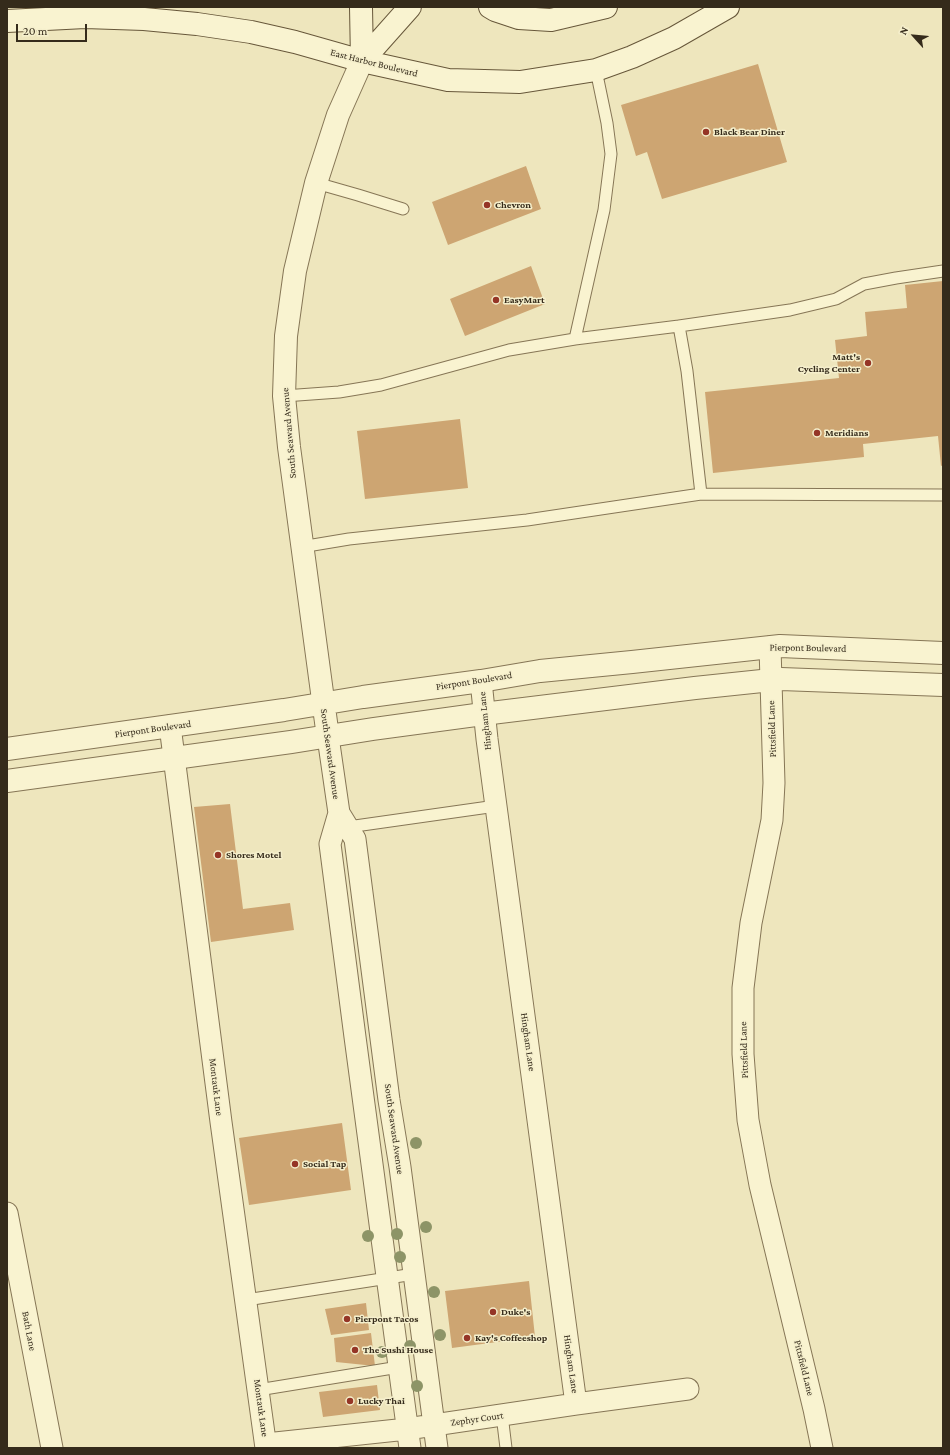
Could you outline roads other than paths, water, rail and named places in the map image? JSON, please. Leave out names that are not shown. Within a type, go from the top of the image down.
[{"type":"street","name":"South Seaward Avenue","points":[[361,7],[362,61]]},
{"type":"street","name":"South Seaward Avenue","points":[[410,7],[362,61],[338,115],[316,183],[295,271],[286,336],[284,396],[301,547],[328,737],[343,820],[355,839],[389,1100],[400,1167],[404,1209],[438,1448]]},
{"type":"street","points":[[490,7],[519,18],[551,20],[606,7]]},
{"type":"street","name":"East Harbor Boulevard","points":[[7,21],[85,17],[144,19],[197,24],[251,32],[295,42],[362,61],[448,80],[520,82],[596,70],[632,58],[674,38],[728,7]]},
{"type":"street","name":"Pierpont Boulevard","points":[[7,749],[481,681],[540,670],[780,646],[943,653]]},
{"type":"street","name":"Pittsfield Lane","points":[[770,647],[774,784],[772,820],[751,923],[743,988],[742,1054],[748,1120],[760,1184],[814,1408],[822,1448]]},
{"type":"street","points":[[7,781],[483,714],[771,680],[781,679],[943,685]]},
{"type":"street","name":"Hingham Lane","points":[[481,681],[483,714],[576,1404]]},
{"type":"street","name":"Montauk Lane","points":[[170,726],[221,1122],[266,1446]]},
{"type":"street","name":"South Seaward Avenue","points":[[343,820],[330,844],[409,1438]]},
{"type":"street","points":[[336,889],[361,886]]},
{"type":"street","points":[[364,1104],[389,1100]]},
{"type":"street","points":[[374,1170],[400,1167]]},
{"type":"street","points":[[379,1212],[404,1209]]},
{"type":"street","name":"Bath Lane","points":[[7,1214],[52,1448]]},
{"type":"street","points":[[400,1367],[425,1361]]},
{"type":"street","name":"Zephyr Court","points":[[266,1446],[409,1438],[434,1425],[688,1389]]},
{"type":"lane","points":[[575,339],[604,210],[611,154],[608,123],[596,70]]},
{"type":"lane","points":[[316,183],[403,209]]},
{"type":"lane","points":[[284,396],[339,392],[381,385],[510,350],[575,339],[790,310],[836,299],[864,284],[943,271]]},
{"type":"lane","points":[[678,326],[687,372],[701,494]]},
{"type":"lane","points":[[301,547],[349,539],[527,520],[701,494],[943,495]]},
{"type":"lane","points":[[343,820],[496,806]]},
{"type":"lane","points":[[246,1300],[414,1274]]},
{"type":"lane","points":[[258,1390],[400,1367]]},
{"type":"lane","points":[[502,1415],[506,1448]]},
{"type":"place","name":"Black Bear Diner","points":[[706,132]]},
{"type":"place","name":"Chevron","points":[[487,205]]},
{"type":"place","name":"EasyMart","points":[[496,300]]},
{"type":"place","name":"Matt's Cycling Center","points":[[868,363]]},
{"type":"place","name":"Meridians","points":[[817,433]]},
{"type":"place","name":"Shores Motel","points":[[218,855]]},
{"type":"place","name":"Social Tap","points":[[295,1164]]},
{"type":"place","name":"Duke's","points":[[493,1312]]},
{"type":"place","name":"Pierpont Tacos","points":[[347,1319]]},
{"type":"place","name":"Kay's Coffeeshop","points":[[467,1338]]},
{"type":"place","name":"The Sushi House","points":[[355,1350]]},
{"type":"place","name":"Lucky Thai","points":[[350,1401]]}]
